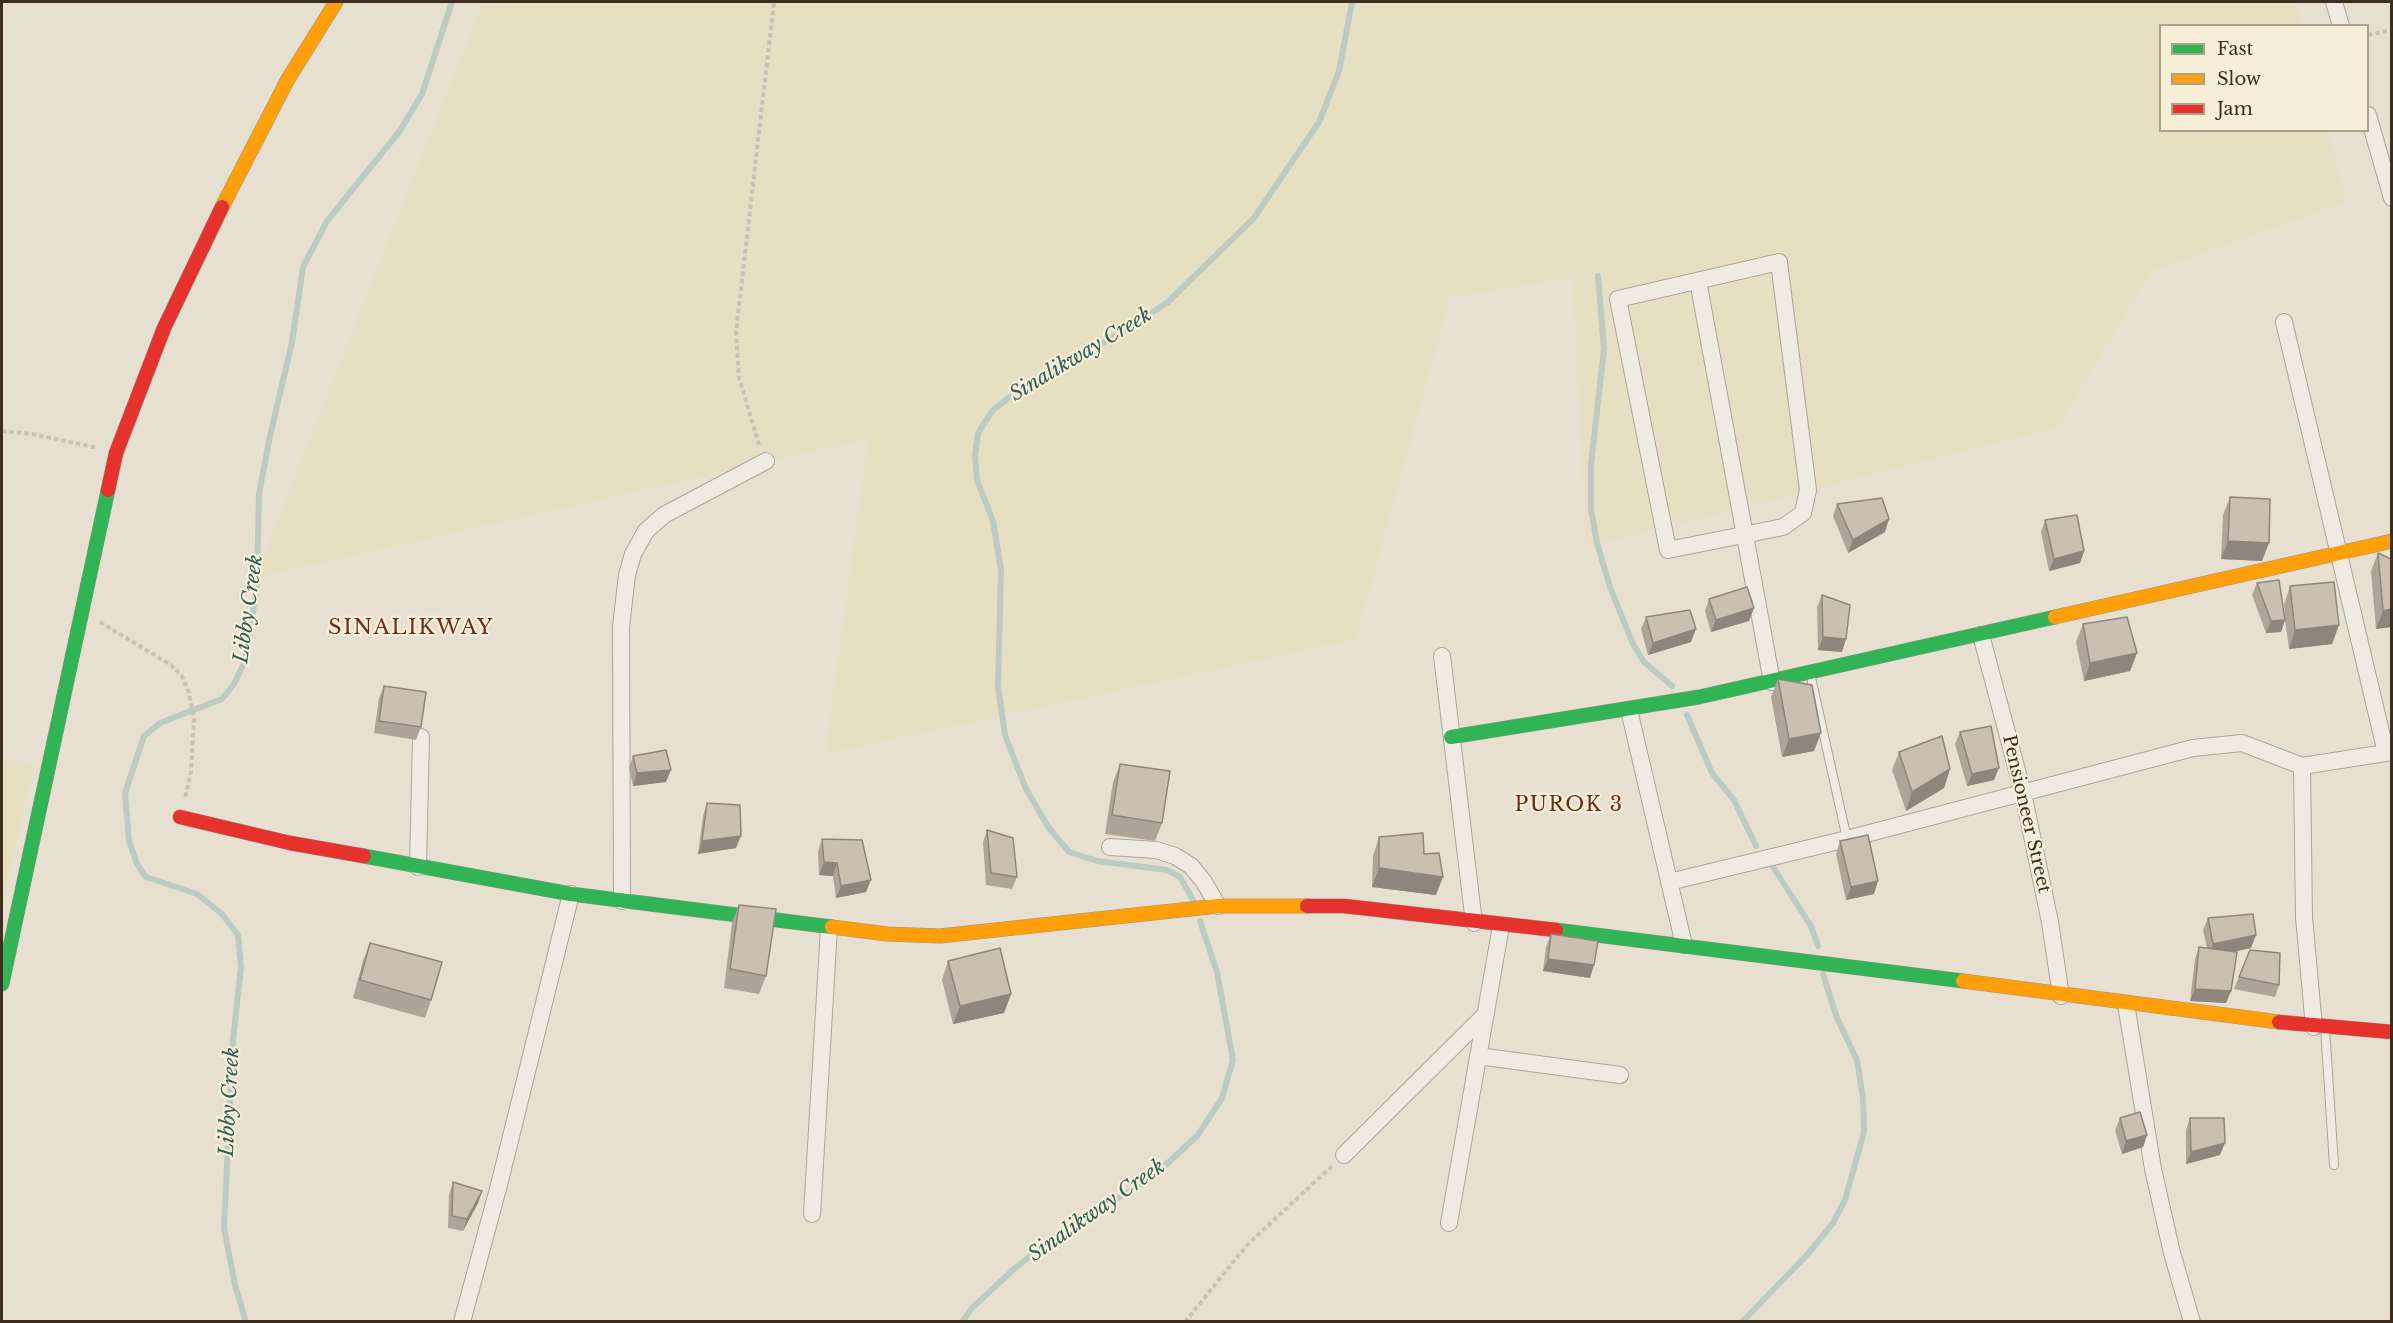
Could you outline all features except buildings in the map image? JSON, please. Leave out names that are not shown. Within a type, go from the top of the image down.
[{"type":"street","points":[[2,984],[116,453],[164,328],[220,212],[288,79],[336,2]]},
{"type":"street","points":[[2334,2],[2340,24]]},
{"type":"street","points":[[2369,121],[2391,198]]},
{"type":"street","points":[[1779,262],[1808,490],[1807,502],[1803,513],[1783,527],[1668,550],[1618,299],[1698,281],[1779,262]]},
{"type":"street","points":[[1698,281],[1772,682]]},
{"type":"street","points":[[1669,882],[1847,839],[2193,748],[2223,743],[2242,743],[2264,749],[2302,766],[2389,753],[2284,322]]},
{"type":"street","points":[[622,901],[621,627],[630,564],[646,531],[664,515],[766,461]]},
{"type":"street","points":[[1451,736],[1629,710],[1772,682],[2391,541]]},
{"type":"street","name":"Pensioneer Street","points":[[1981,635],[2023,793],[2048,912],[2061,996]]},
{"type":"street","points":[[1442,656],[1474,923]]},
{"type":"street","points":[[1629,710],[1684,945]]},
{"type":"street","points":[[418,867],[421,737]]},
{"type":"street","points":[[2302,766],[2304,917],[2319,1028]]},
{"type":"street","points":[[180,817],[290,843],[571,894],[830,928],[940,936],[1218,906],[1344,906],[1474,923],[1684,945],[2319,1028],[2391,1032]]},
{"type":"street","points":[[1110,847],[1156,850],[1175,856],[1191,867],[1204,882],[1218,906]]},
{"type":"street","points":[[462,1322],[499,1185],[571,894]]},
{"type":"street","points":[[1449,1223],[1501,926]]},
{"type":"street","points":[[812,1214],[830,928]]},
{"type":"street","points":[[2126,1004],[2153,1169],[2172,1253],[2192,1322]]},
{"type":"street","points":[[1344,1155],[1486,1014]]},
{"type":"street","points":[[1478,1056],[1620,1075]]},
{"type":"lane","points":[[1810,673],[1847,839]]},
{"type":"lane","points":[[2319,1028],[2334,1165]]},
{"type":"path","points":[[766,461],[753,429],[739,378],[736,332],[774,2]]},
{"type":"path","points":[[2369,36],[2391,30]]},
{"type":"path","points":[[2,431],[77,442],[116,453]]},
{"type":"path","points":[[82,611],[171,665],[182,676],[189,693],[194,719],[192,772],[180,817]]},
{"type":"path","points":[[1185,1322],[1247,1245],[1344,1155]]},
{"type":"shaded area","points":[[483,2],[2296,2],[2302,24],[2159,24],[2159,132],[2328,132],[2346,202],[2152,271],[2058,428],[1586,547],[1572,277],[1450,298],[1356,639],[825,754],[868,439],[254,578]]},
{"type":"shaded area","points":[[2,758],[34,765],[2,908]]},
{"type":"waterway","name":"Libby Creek","points":[[246,1322],[235,1285],[224,1228],[233,1040],[241,967],[238,935],[222,914],[197,894],[146,877],[137,864],[129,841],[125,793],[144,736],[160,723],[222,699],[234,684],[244,663],[257,583],[259,494],[292,342],[303,267],[327,221],[399,132],[422,94],[452,2]]},
{"type":"waterway","name":"Sinalikway Creek","points":[[1194,902],[1180,877],[1167,870],[1097,861],[1069,852],[1049,828],[1026,789],[1005,735],[998,686],[1001,570],[993,521],[977,480],[975,456],[978,433],[993,410],[1024,386],[1121,333],[1168,302],[1254,218],[1319,122],[1339,71],[1352,2]]},
{"type":"waterway","points":[[1598,276],[1604,349],[1591,464],[1591,509],[1597,543],[1610,587],[1633,644],[1644,662],[1672,686]]},
{"type":"waterway","points":[[1687,715],[1712,773],[1734,800],[1756,846]]},
{"type":"waterway","points":[[1773,867],[1811,926],[1818,946]]},
{"type":"waterway","name":"Sinalikway Creek","points":[[962,1322],[972,1308],[1014,1269],[1053,1238],[1154,1176],[1198,1135],[1222,1098],[1233,1060],[1217,972],[1200,921]]},
{"type":"waterway","points":[[1742,1322],[1806,1256],[1833,1223],[1845,1200],[1864,1132],[1863,1098],[1857,1060],[1837,1018],[1823,974]]},
{"type":"traffic: fast","points":[[2,984],[108,490]]},
{"type":"traffic: fast","points":[[1451,737],[1699,697],[2055,617]]},
{"type":"traffic: fast","points":[[364,856],[571,894],[832,927]]},
{"type":"traffic: fast","points":[[1556,930],[1963,981]]},
{"type":"traffic: slow","points":[[222,207],[288,79],[336,2]]},
{"type":"traffic: slow","points":[[2055,617],[2392,541]]},
{"type":"traffic: slow","points":[[832,927],[887,934],[940,936],[1218,906],[1307,906]]},
{"type":"traffic: slow","points":[[1963,981],[2279,1022]]},
{"type":"traffic: jam","points":[[108,490],[116,453],[164,328],[222,207]]},
{"type":"traffic: jam","points":[[180,817],[290,843],[364,856]]},
{"type":"traffic: jam","points":[[1307,906],[1344,906],[1556,930]]},
{"type":"traffic: jam","points":[[2279,1022],[2392,1032]]},
{"type":"district","name":"SINALIKWAY","points":[[411,628]]},
{"type":"district","name":"PUROK 3","points":[[1569,805]]}]
